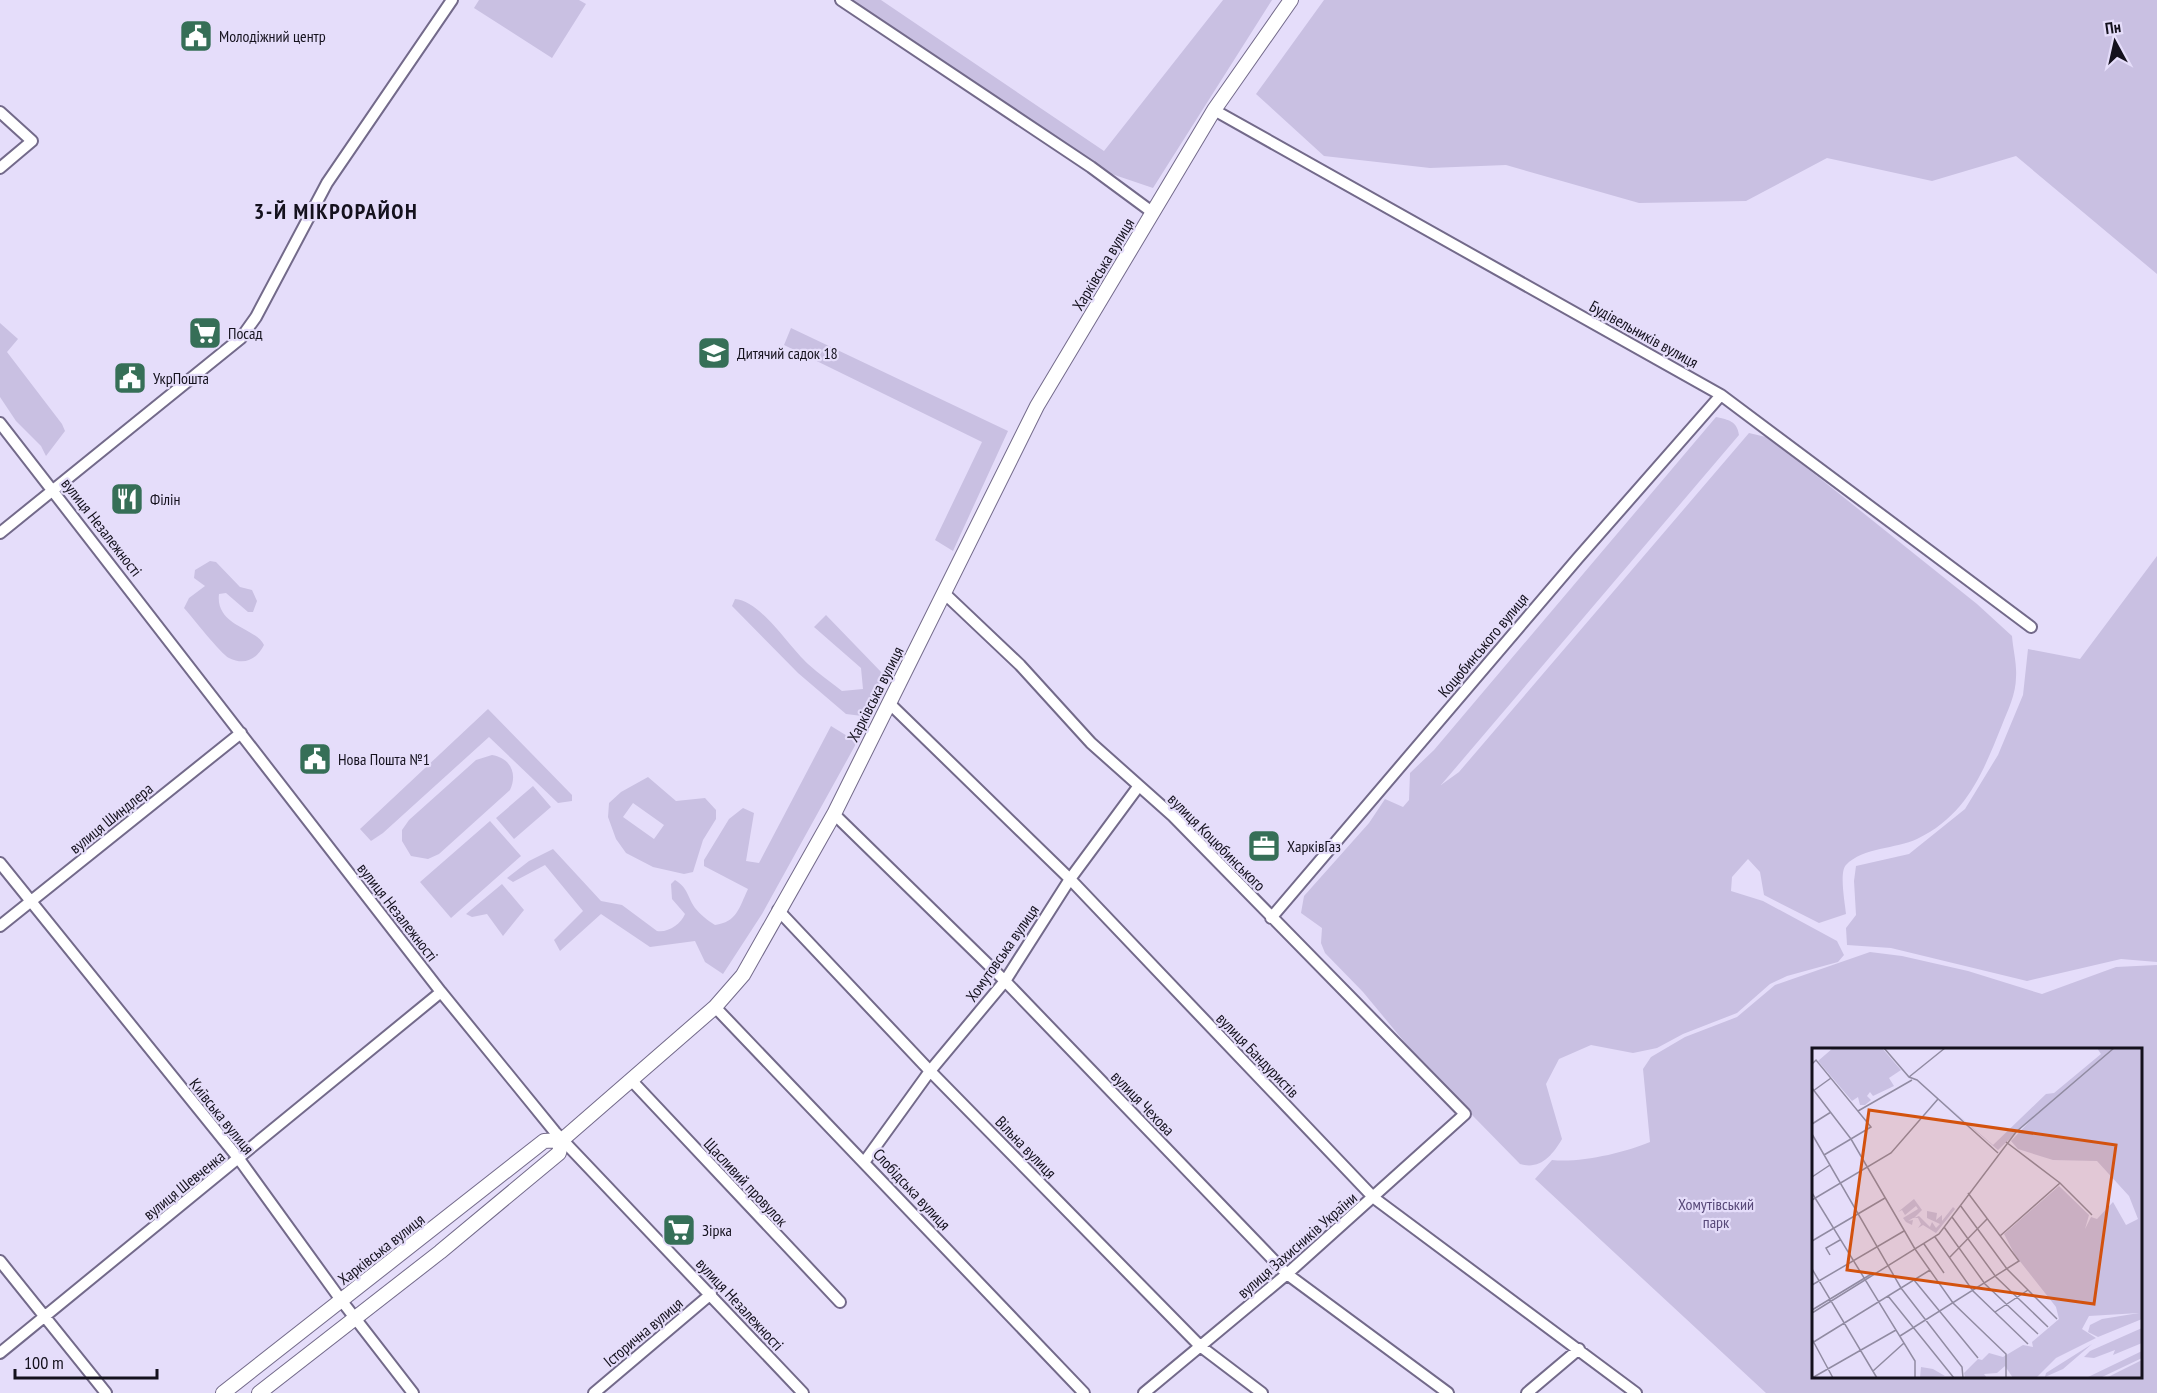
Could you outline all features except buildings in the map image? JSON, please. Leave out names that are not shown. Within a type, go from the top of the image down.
[{"type":"street","points":[[0,533],[241,338],[256,317],[327,183],[452,0]]},
{"type":"street","points":[[841,0],[1092,167],[1152,212]]},
{"type":"street","name":"Харківська вулиця","points":[[259,1393],[440,1252],[559,1153],[562,1140],[715,1007],[743,975],[834,814],[1037,406],[1214,110],[1291,0]]},
{"type":"street","name":"Будівельників вулиця","points":[[1214,110],[1721,395],[2031,627]]},
{"type":"street","points":[[0,111],[32,141],[0,168]]},
{"type":"street","name":"Коцюбинського вулиця","points":[[1271,918],[1570,567],[1721,395]]},
{"type":"street","name":"вулиця Незалежності","points":[[0,423],[441,992],[562,1140],[803,1393]]},
{"type":"street","name":"вулиця Коцюбинського","points":[[944,594],[1020,665],[1091,743],[1173,816],[1465,1114]]},
{"type":"street","name":"вулиця Бандуристів","points":[[889,703],[1070,879],[1374,1198],[1636,1393]]},
{"type":"street","name":"вулиця Шиндлера","points":[[0,926],[241,733]]},
{"type":"street","name":"Хомутовська вулиця","points":[[865,1161],[930,1071],[1005,981],[1070,879],[1138,787]]},
{"type":"street","name":"вулиця Чехова","points":[[834,814],[1005,981],[1287,1274],[1448,1393]]},
{"type":"street","name":"Київська вулиця","points":[[0,863],[239,1159],[341,1300],[413,1393]]},
{"type":"street","name":"Вільна вулиця","points":[[778,910],[930,1071],[1200,1346],[1263,1393]]},
{"type":"street","name":"вулиця Шевченка","points":[[0,1353],[441,992]]},
{"type":"street","name":"Слобідська вулиця","points":[[715,1007],[865,1161],[1084,1393]]},
{"type":"street","name":"Щасливий провулок","points":[[632,1080],[840,1302]]},
{"type":"street","name":"вулиця Захисників України","points":[[1144,1393],[1287,1274],[1465,1114]]},
{"type":"street","name":"Харківська вулиця","points":[[223,1393],[544,1140],[562,1140]]},
{"type":"street","points":[[0,1261],[106,1393]]},
{"type":"street","name":"Історична вулиця","points":[[594,1393],[711,1294]]},
{"type":"street","points":[[1527,1393],[1579,1349]]},
{"type":"green space","points":[[479,0],[579,0],[586,4],[552,58],[474,8]]},
{"type":"green space","points":[[841,0],[881,0],[1104,151],[1223,0],[1272,0],[1153,188],[1091,167]]},
{"type":"green space","points":[[1324,0],[2157,0],[2157,274],[2016,156],[1932,181],[1827,158],[1746,201],[1639,203],[1506,165],[1430,168],[1324,156],[1256,94]]},
{"type":"green space","points":[[0,323],[18,339],[7,352],[65,431],[46,456],[41,446],[16,421],[0,397]]},
{"type":"green space","points":[[791,328],[1008,431],[953,551],[935,540],[982,442],[784,345]]},
{"type":"green space","points":[[1716,417],[1734,424],[1739,435],[1441,785],[1459,772],[1749,433],[1766,437],[1787,452],[1977,604],[2012,636],[2016,672],[2013,696],[1980,775],[1961,805],[1949,818],[1917,839],[1861,855],[1846,865],[1843,881],[1846,914],[1819,923],[1764,895],[1760,872],[1748,859],[1732,877],[1731,891],[1763,901],[1837,941],[1844,955],[1838,962],[1787,976],[1770,984],[1737,1013],[1683,1034],[1657,1048],[1633,1053],[1591,1045],[1559,1059],[1546,1084],[1562,1139],[1545,1160],[1534,1165],[1520,1164],[1426,1068],[1363,992],[1325,953],[1321,943],[1322,928],[1301,913],[1304,896],[1369,823],[1385,799],[1403,807],[1409,800],[1410,773],[1434,750]]},
{"type":"green space","points":[[2157,556],[2157,962],[2121,959],[2027,981],[1891,948],[1847,945],[1846,928],[1856,915],[1854,881],[1856,866],[1909,854],[1965,809],[1998,755],[2023,695],[2028,649],[2080,659]]},
{"type":"green space","points":[[210,561],[216,562],[240,587],[252,590],[257,601],[253,612],[248,612],[226,593],[219,594],[219,605],[223,613],[260,639],[264,645],[250,660],[235,660],[225,655],[184,608],[189,598],[205,586],[194,578],[195,570]]},
{"type":"green space","points":[[735,599],[745,601],[754,607],[808,664],[842,691],[863,689],[861,668],[814,627],[826,615],[884,675],[862,716],[846,714],[798,673],[732,606]]},
{"type":"green space","points":[[488,709],[572,795],[572,801],[558,803],[489,737],[383,833],[371,841],[360,829]]},
{"type":"green space","points":[[831,726],[857,742],[762,914],[723,974],[705,962],[695,941],[650,947],[601,914],[560,951],[554,940],[583,911],[545,865],[513,882],[507,878],[529,861],[553,849],[601,901],[622,905],[657,931],[665,931],[674,927],[685,914],[672,899],[671,884],[675,880],[685,889],[695,908],[707,919],[715,925],[728,921],[736,913],[748,889],[704,866],[704,860],[729,819],[743,808],[754,813],[746,861],[759,863]]},
{"type":"green space","points":[[492,755],[504,759],[511,767],[513,778],[510,790],[439,854],[428,859],[411,856],[402,841],[402,830],[409,820],[476,760]]},
{"type":"green space","points":[[648,777],[676,801],[705,798],[716,810],[716,819],[703,840],[693,872],[684,874],[653,867],[626,853],[616,839],[608,817],[609,803],[621,792]],"holes":[[[633,803],[664,825],[654,839],[623,817]]]},
{"type":"green space","points":[[533,786],[551,807],[514,839],[496,818]]},
{"type":"green space","points":[[490,821],[521,856],[451,918],[420,882]]},
{"type":"green space","points":[[502,884],[524,910],[503,936],[487,914],[472,917],[466,914]]},
{"type":"green space","name":"Хомутівський парк","points":[[1870,952],[1902,956],[1968,971],[2042,994],[2116,967],[2157,965],[2157,1393],[1766,1393],[1535,1179],[1552,1160],[1563,1161],[1602,1156],[1650,1142],[1643,1069],[1651,1057],[1685,1037],[1737,1017],[1775,985]]},
{"type":"place","name":"Молодіжний центр","points":[[196,36]]},
{"type":"place","name":"Посад","points":[[205,333]]},
{"type":"place","name":"Дитячий садок 18","points":[[714,353]]},
{"type":"place","name":"УкрПошта","points":[[130,378]]},
{"type":"place","name":"Філін","points":[[127,499]]},
{"type":"place","name":"Нова Пошта №1","points":[[315,759]]},
{"type":"place","name":"ХарківГаз","points":[[1264,846]]},
{"type":"place","name":"Зірка","points":[[679,1230]]},
{"type":"district","name":"3-Й МІКРОРАЙОН","points":[[336,211]]}]
